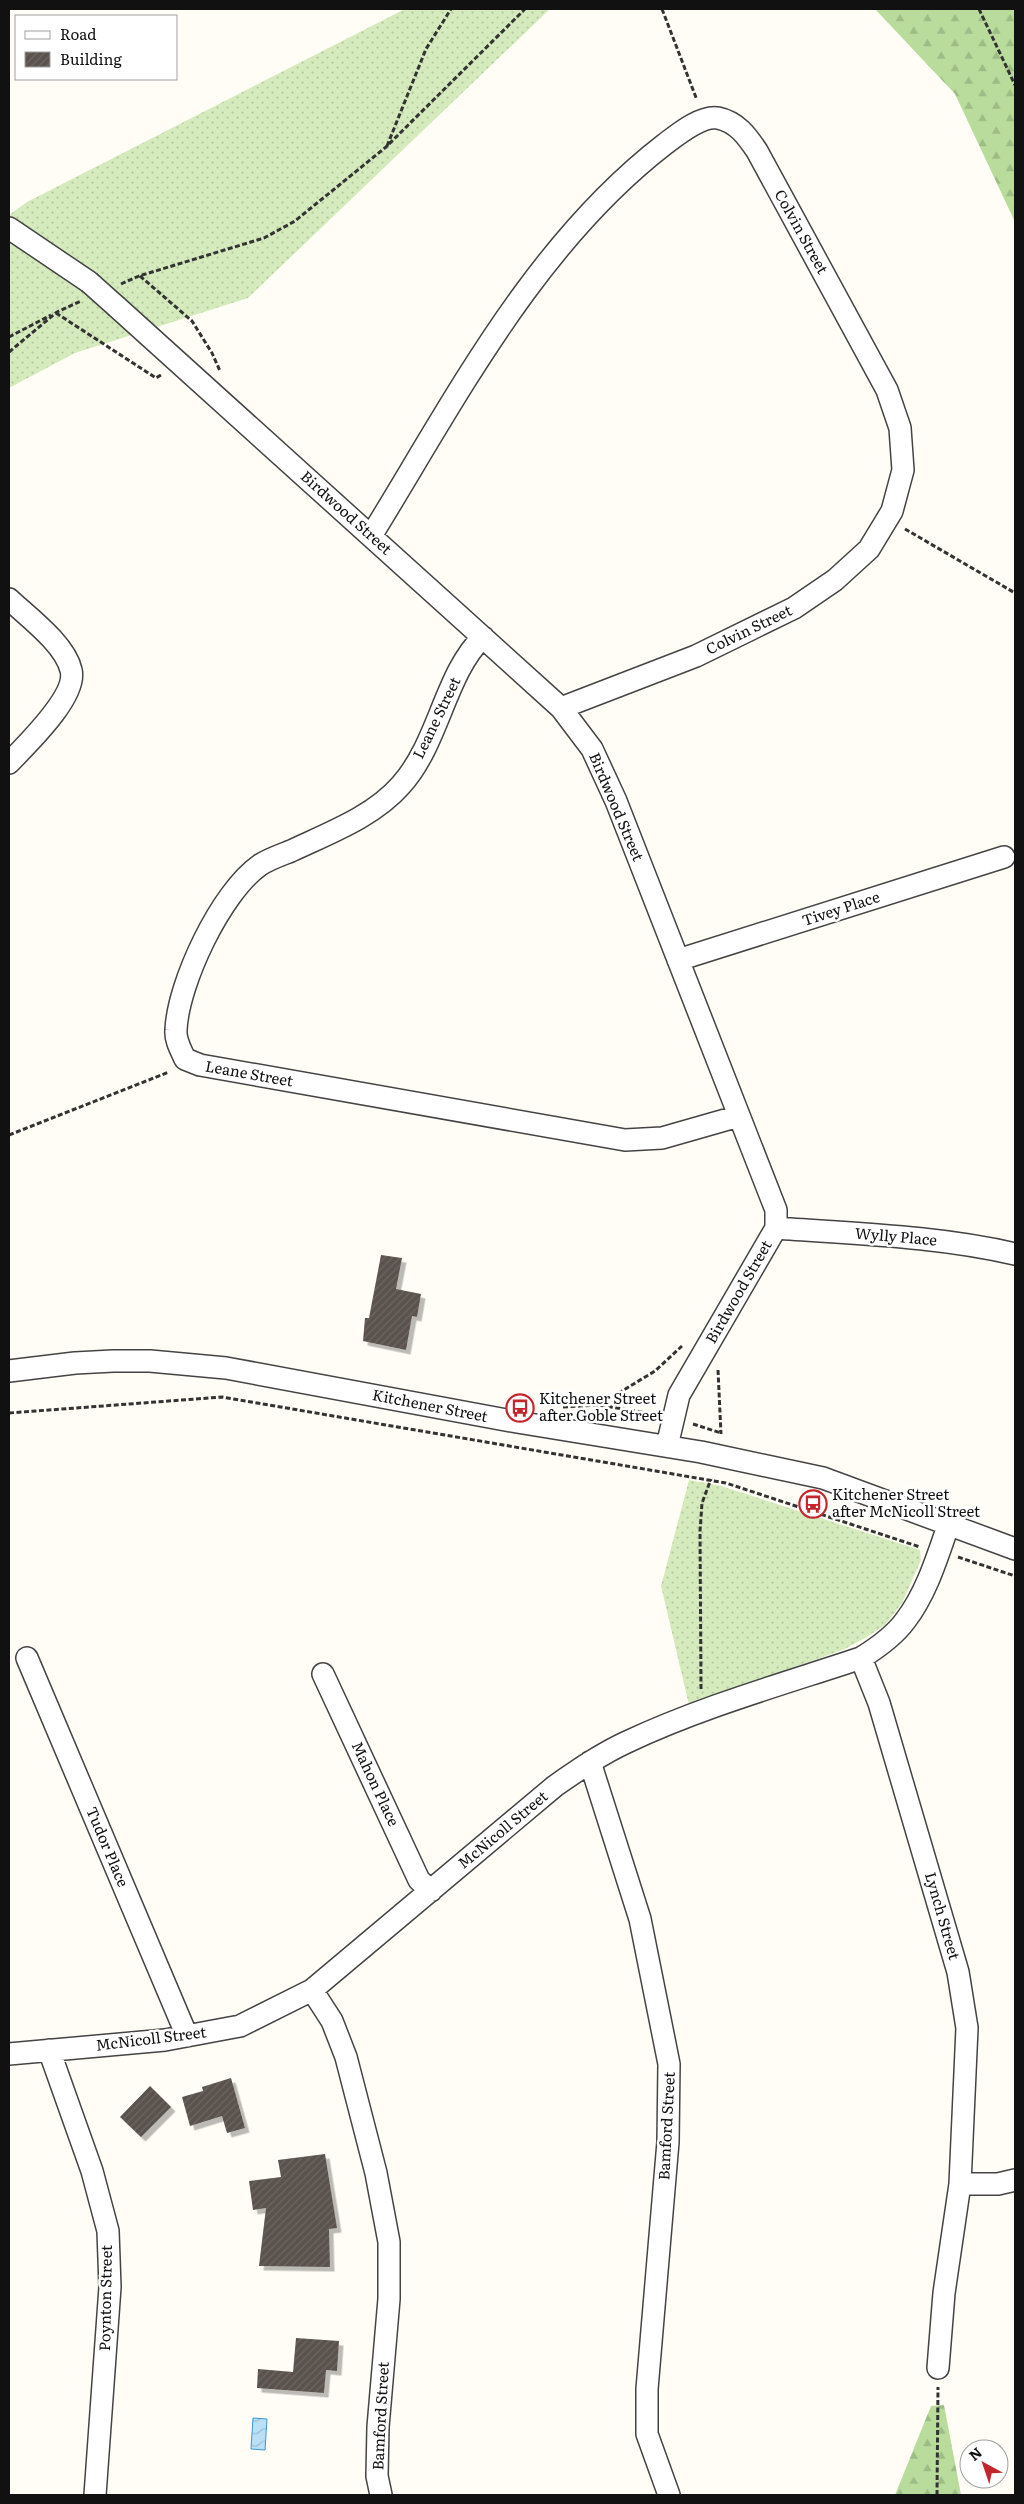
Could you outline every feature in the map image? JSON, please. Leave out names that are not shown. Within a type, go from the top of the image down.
[{"type":"street","name":"Colvin Street","points":[[371,536],[481,357],[527,290],[576,226],[636,167],[688,126],[717,118],[742,129],[757,151],[887,390],[900,428],[903,470],[892,510],[870,549],[835,580],[794,608],[696,656],[561,708]]},
{"type":"street","name":"Birdwood Street","points":[[9,228],[87,291],[114,297],[215,395],[561,708],[592,750],[604,775],[776,1210],[776,1228],[679,1395],[667,1446]]},
{"type":"street","points":[[9,599],[50,638],[63,654],[72,672],[66,696],[50,718],[9,763]]},
{"type":"street","name":"Leane Street","points":[[483,637],[469,650],[426,749],[401,785],[369,812],[260,865],[233,891],[213,924],[194,962],[180,1006],[177,1037],[185,1059],[200,1066],[625,1140],[662,1138],[739,1116]]},
{"type":"street","name":"Tivey Place","points":[[678,960],[1004,857]]},
{"type":"street","name":"Wylly Place","points":[[776,1228],[929,1239],[984,1247],[1015,1254]]},
{"type":"street","name":"Kitchener Street","points":[[9,1371],[75,1363],[113,1361],[150,1361],[226,1368],[517,1422],[667,1446],[745,1460],[822,1478],[948,1526],[1015,1549]]},
{"type":"street","name":"McNicoll Street","points":[[9,2054],[186,2036],[240,2026],[312,1990],[555,1786],[590,1762],[627,1742],[705,1711],[861,1658],[880,1646],[905,1621],[929,1578],[948,1526]]},
{"type":"street","name":"Tudor Place","points":[[27,1658],[186,2036]]},
{"type":"street","name":"Lynch Street","points":[[861,1658],[879,1702],[958,1972],[967,2028],[960,2184],[944,2293],[938,2368]]},
{"type":"street","name":"Mahon Place","points":[[323,1674],[419,1880],[431,1891]]},
{"type":"street","name":"Bamford Street","points":[[590,1762],[640,1919],[669,2064],[668,2142],[647,2389],[647,2434],[669,2495]]},
{"type":"street","name":"Bamford Street","points":[[312,1990],[332,2021],[346,2057],[376,2173],[389,2242],[389,2299],[378,2427],[376,2476],[381,2495]]},
{"type":"street","name":"Poynton Street","points":[[49,2050],[92,2171],[108,2231],[110,2287],[95,2495]]},
{"type":"street","points":[[960,2184],[998,2184],[1015,2180]]},
{"type":"path","points":[[386,147],[426,49],[451,9]]},
{"type":"path","points":[[114,297],[139,276],[264,238],[295,221],[386,147],[525,9]]},
{"type":"path","points":[[662,9],[705,122]]},
{"type":"path","points":[[979,9],[1015,86]]},
{"type":"path","points":[[139,276],[192,321],[212,353],[226,383],[215,395]]},
{"type":"path","points":[[9,352],[57,312],[87,291]]},
{"type":"path","points":[[9,337],[57,312]]},
{"type":"path","points":[[57,312],[156,378],[167,370]]},
{"type":"path","points":[[887,519],[1015,593]]},
{"type":"path","points":[[9,1135],[193,1062]]},
{"type":"path","points":[[709,1344],[721,1355],[717,1389],[721,1433]]},
{"type":"path","points":[[599,1405],[655,1371],[683,1345]]},
{"type":"path","points":[[9,1413],[222,1398],[726,1483],[918,1546]]},
{"type":"path","points":[[705,1711],[701,1702],[700,1531],[702,1503],[710,1480]]},
{"type":"path","points":[[957,1556],[1015,1576]]},
{"type":"path","points":[[937,2495],[938,2368]]},
{"type":"green space","points":[[405,9],[550,9],[248,298],[75,353],[9,388],[9,215],[27,202]]},
{"type":"green space","points":[[875,9],[1015,9],[1015,222],[955,94]]},
{"type":"green space","points":[[689,1480],[721,1486],[920,1550],[921,1560],[902,1603],[885,1625],[845,1649],[689,1705],[661,1586]]},
{"type":"green space","points":[[944,2405],[961,2495],[895,2495],[931,2406]]},
{"type":"water","points":[[253,2418],[267,2419],[265,2450],[251,2449]]},
{"type":"building","points":[[381,1255],[402,1258],[396,1289],[421,1294],[417,1317],[412,1316],[406,1350],[363,1341],[365,1318],[369,1318]]},
{"type":"building","points":[[231,2078],[245,2128],[227,2133],[222,2116],[190,2126],[182,2097],[203,2091],[202,2087]]},
{"type":"building","points":[[150,2086],[171,2107],[141,2137],[120,2117]]},
{"type":"building","points":[[325,2154],[337,2228],[329,2229],[330,2267],[259,2266],[266,2208],[253,2210],[249,2181],[281,2177],[278,2160]]},
{"type":"building","points":[[296,2338],[339,2341],[337,2371],[326,2370],[324,2393],[257,2388],[258,2369],[293,2372]]},
{"type":"place","name":"Kitchener Street after Goble Street","points":[[520,1408]]},
{"type":"place","name":"Kitchener Street after McNicoll Street","points":[[813,1504]]}]
